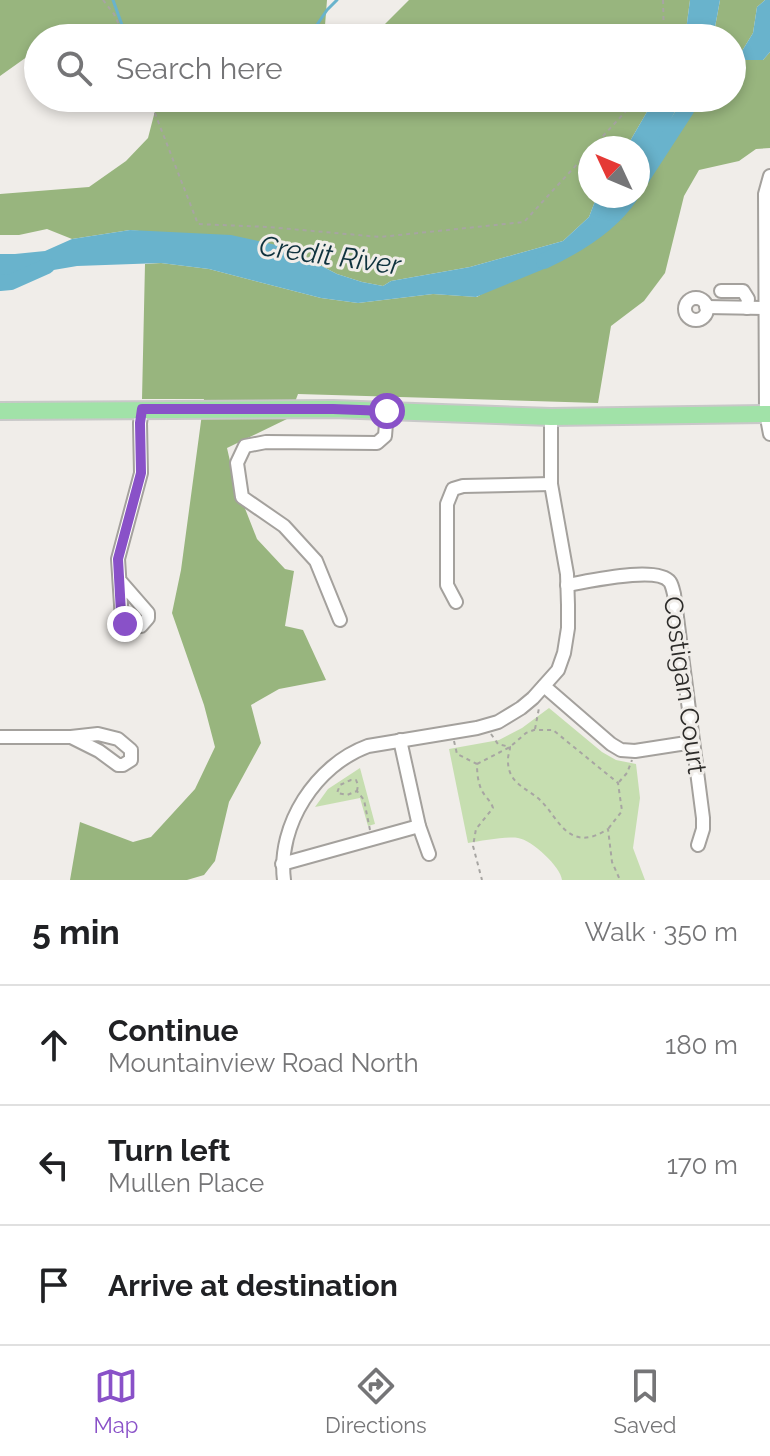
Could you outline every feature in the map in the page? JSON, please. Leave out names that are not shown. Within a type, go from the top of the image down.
[{"type":"main road","points":[[0,411],[333,409],[551,417],[768,414]]},
{"type":"street","points":[[770,176],[765,194],[770,434]]},
{"type":"street","points":[[721,291],[743,291],[748,299],[747,308]]},
{"type":"street","points":[[706,307],[765,308]]},
{"type":"street","points":[[121,582],[120,548],[141,473],[142,409]]},
{"type":"street","points":[[340,620],[316,561],[284,526],[242,497],[237,463],[245,446],[266,442],[377,443],[385,436],[387,411]]},
{"type":"street","points":[[284,880],[282,864],[286,842],[302,802],[312,787],[340,761],[368,746],[498,722],[521,708],[558,670],[568,628],[567,574],[551,484],[551,417]]},
{"type":"street","points":[[456,602],[447,585],[447,504],[453,489],[463,486],[551,484]]},
{"type":"street","name":"Costigan Court","points":[[567,585],[640,574],[662,576],[670,582],[703,818],[698,845]]},
{"type":"street","points":[[544,686],[621,750],[635,751],[693,742]]},
{"type":"street","points":[[0,737],[71,737]]},
{"type":"street","points":[[400,740],[419,826],[429,854]]},
{"type":"street","points":[[282,864],[419,826]]},
{"type":"path","points":[[103,0],[119,24]]},
{"type":"path","points":[[663,0],[664,24]]},
{"type":"path","points":[[154,112],[198,224],[380,237],[524,222],[578,163]]},
{"type":"path","points":[[603,136],[625,112]]},
{"type":"path","points":[[534,730],[539,707]]},
{"type":"path","points":[[487,725],[498,744],[510,747]]},
{"type":"path","points":[[477,764],[510,747],[526,733],[553,730],[618,783],[622,811],[608,829],[590,837],[565,831],[541,800],[516,783],[508,759],[510,747]]},
{"type":"path","points":[[451,732],[457,754],[477,764]]},
{"type":"path","points":[[618,783],[627,773],[635,751]]},
{"type":"path","points":[[477,764],[482,791],[493,808],[476,829],[473,846],[482,880]]},
{"type":"path","points":[[357,791],[347,795],[337,793],[340,785],[356,780],[357,791],[364,800],[372,839]]},
{"type":"path","points":[[608,829],[612,862],[620,880]]},
{"type":"green space","points":[[0,0],[327,0],[325,24],[24,24],[24,59],[0,76]]},
{"type":"green space","points":[[409,0],[690,0],[687,24],[385,24]]},
{"type":"green space","points":[[720,0],[765,0],[757,7],[753,33],[746,44],[746,24],[716,24]]},
{"type":"green space","points":[[770,52],[770,148],[756,149],[739,161],[699,170],[684,196],[665,273],[644,301],[611,326],[598,403],[298,394],[289,418],[227,448],[235,483],[257,539],[285,569],[294,571],[285,626],[303,630],[326,680],[279,689],[251,705],[261,743],[229,802],[215,861],[204,875],[187,880],[70,880],[80,822],[133,842],[151,837],[195,789],[215,747],[172,613],[181,570],[204,399],[142,399],[145,264],[209,269],[321,298],[358,303],[433,294],[477,297],[612,208],[650,208],[650,160],[675,112],[746,112],[746,60],[763,60]]},
{"type":"green space","points":[[155,112],[647,112],[633,136],[578,136],[578,208],[592,208],[589,217],[563,241],[470,267],[391,281],[383,286],[337,274],[285,247],[130,230],[72,239],[47,229],[19,235],[0,235],[0,194],[89,187],[126,161],[148,138]]},
{"type":"green space","points":[[549,708],[602,752],[616,760],[636,764],[640,798],[633,848],[645,880],[562,880],[551,862],[524,840],[507,838],[468,843],[449,749],[499,740]]},
{"type":"green space","points":[[360,768],[375,824],[368,826],[360,798],[315,807],[328,789]]},
{"type":"water","points":[[690,0],[720,0],[716,24],[687,24]]},
{"type":"water","points":[[770,0],[770,52],[763,60],[746,60],[746,44],[753,33],[757,7]]},
{"type":"water","points":[[647,112],[675,112],[650,160],[650,136],[633,136]]},
{"type":"water","name":"Credit River","points":[[592,208],[612,208],[544,269],[476,297],[433,294],[358,303],[321,298],[209,269],[161,263],[77,266],[0,283],[0,254],[45,251],[72,239],[130,230],[231,235],[285,247],[337,274],[383,286],[391,281],[470,267],[563,241],[589,217]]},
{"type":"waterway","points":[[113,0],[122,24]]},
{"type":"waterway","points":[[318,24],[337,0]]},
{"type":"waterway","name":"Credit River","points":[[650,166],[685,112]]},
{"type":"waterway","name":"Credit River","points":[[544,261],[592,234],[621,208]]},
{"type":"waterway","name":"Credit River","points":[[0,283],[11,282],[47,266]]},
{"type":"route","points":[[125,624],[121,613],[118,559],[141,473],[142,409],[387,411]]}]
